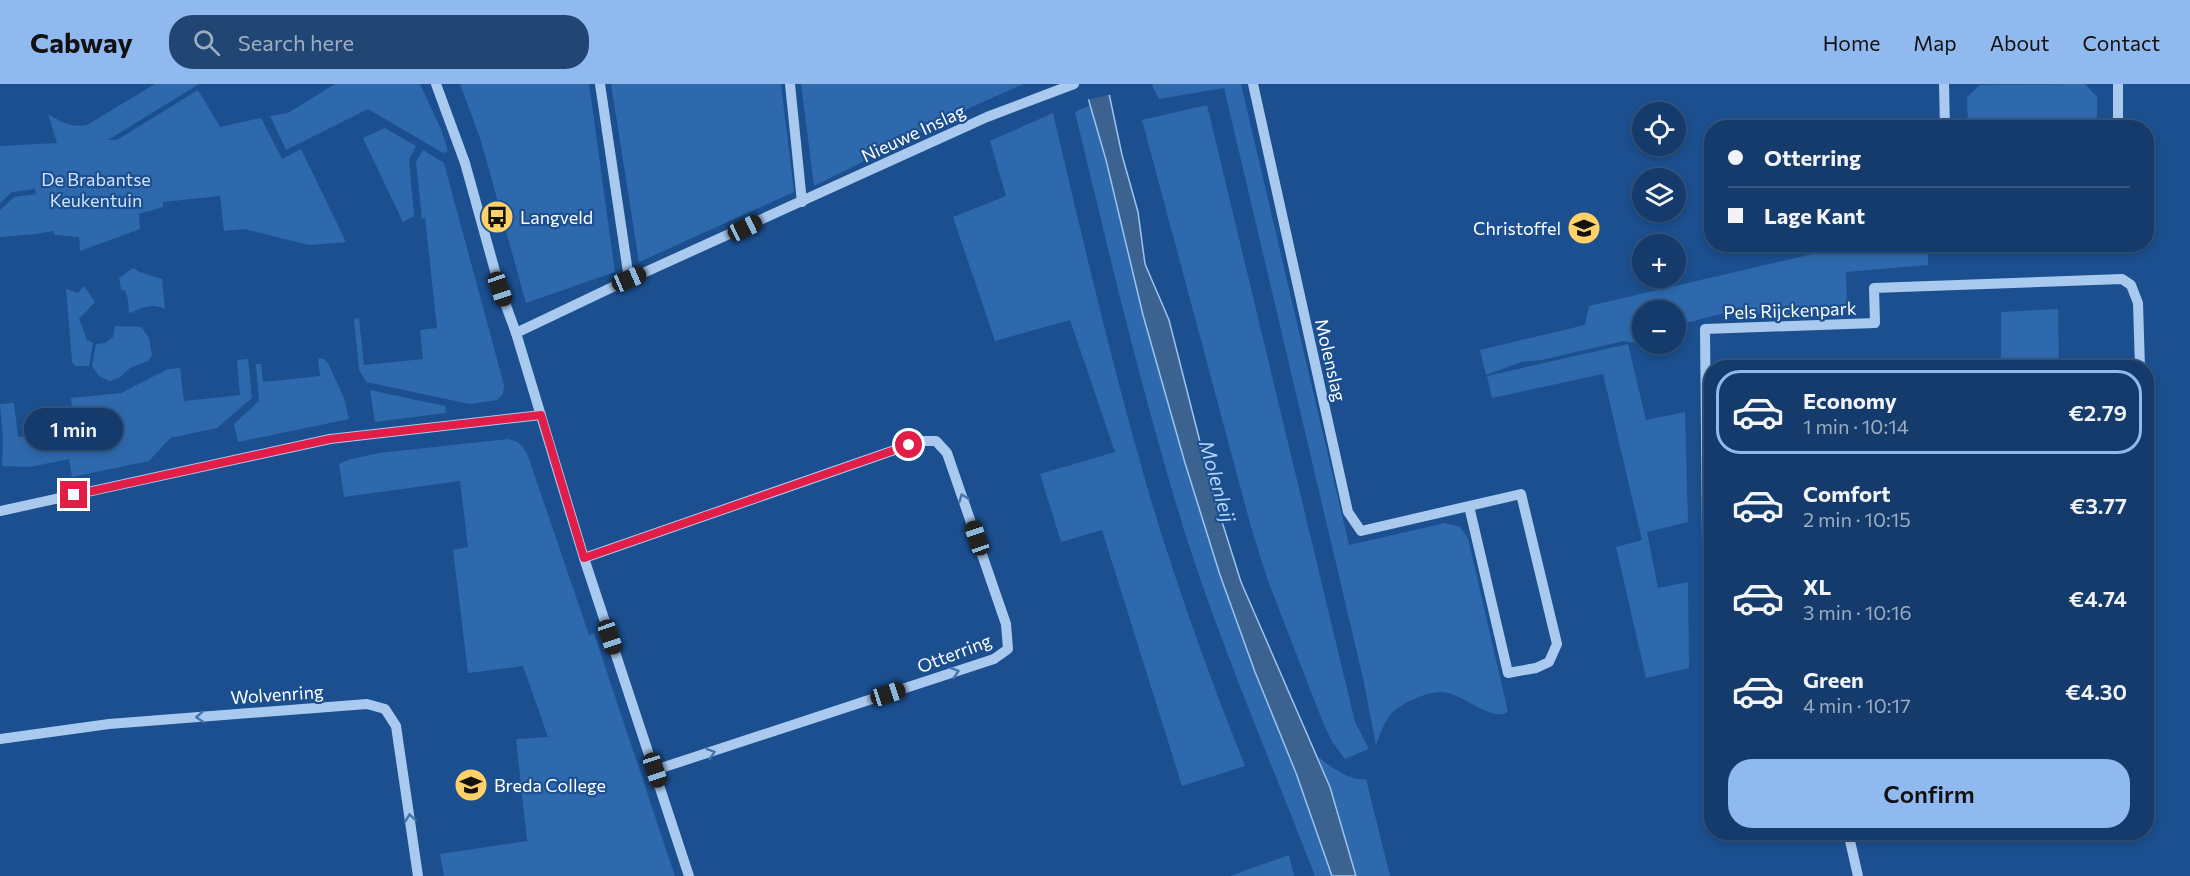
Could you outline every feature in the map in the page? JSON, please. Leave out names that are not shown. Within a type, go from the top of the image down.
[{"type":"street","points":[[436,84],[465,163],[500,289],[516,333],[584,558],[689,876]]},
{"type":"street","points":[[600,84],[629,279]]},
{"type":"street","points":[[790,84],[802,202]]},
{"type":"street","name":"Molenslag","points":[[1253,84],[1348,512],[1361,531],[1469,506],[1521,494],[1557,644],[1549,662],[1536,668],[1508,673],[1469,506]]},
{"type":"street","points":[[1944,84],[1945,120]]},
{"type":"street","points":[[2118,84],[2118,120]]},
{"type":"street","name":"Nieuwe Inslag","points":[[516,333],[629,279],[987,117],[1070,85]]},
{"type":"street","name":"Pels Rijckenpark","points":[[1705,360],[1705,329],[1875,323],[1874,288],[2122,279],[2131,285],[2138,303],[2140,360]]},
{"type":"street","points":[[0,502],[0,511],[330,439],[541,415]]},
{"type":"street","name":"Otterring","points":[[584,558],[909,445],[923,441],[936,441],[947,453],[1006,624],[1008,649],[994,659],[655,770]]},
{"type":"street","name":"Wolvenring","points":[[0,739],[109,724],[367,704],[385,709],[396,726],[418,876]]},
{"type":"street","points":[[1850,840],[1858,876]]},
{"type":"green space","name":"De Brabantse Keukentuin","points":[[155,84],[199,84],[108,140],[117,140],[198,90],[220,127],[261,118],[282,159],[301,149],[346,242],[309,245],[244,229],[224,231],[220,196],[163,202],[163,207],[139,214],[140,229],[80,251],[79,237],[55,235],[53,231],[0,237],[0,210],[14,197],[36,194],[35,189],[12,192],[0,203],[0,146],[57,143],[48,114],[71,125],[87,125]]},
{"type":"green space","points":[[335,84],[420,84],[441,129],[448,151],[443,153],[368,109],[286,150],[270,116],[288,113]]},
{"type":"green space","points":[[460,84],[589,84],[615,272],[526,303],[481,141]]},
{"type":"green space","points":[[611,84],[781,84],[794,192],[639,262]]},
{"type":"green space","points":[[801,84],[1023,84],[814,186]]},
{"type":"green space","points":[[1241,84],[1349,545],[1445,523],[1460,527],[1468,538],[1508,712],[1495,714],[1448,693],[1430,694],[1404,704],[1392,713],[1376,745],[1363,678],[1224,88],[1159,99],[1152,85]]},
{"type":"green space","points":[[2085,84],[2097,97],[2097,120],[1968,120],[1967,97],[1980,85]]},
{"type":"green space","points":[[1090,105],[1137,290],[1200,509],[1233,611],[1306,800],[1332,876],[1315,876],[1231,662],[1185,533],[1140,376],[1075,112]]},
{"type":"green space","points":[[1207,105],[1355,722],[1369,749],[1345,759],[1333,743],[1324,725],[1268,581],[1251,527],[1142,120]]},
{"type":"green space","points":[[1053,113],[1109,345],[1146,483],[1192,626],[1245,766],[1182,786],[1102,530],[1061,542],[1040,474],[1115,452],[1070,320],[995,341],[953,217],[1006,196],[990,141]]},
{"type":"green space","points":[[385,128],[416,146],[409,160],[414,216],[403,222],[363,138]]},
{"type":"green space","points":[[423,150],[444,163],[504,385],[503,394],[497,400],[470,404],[366,382],[359,370],[354,319],[359,318],[364,365],[423,359],[420,330],[437,328],[425,218],[422,219],[416,162]]},
{"type":"green space","points":[[1821,252],[1928,252],[1928,265],[1846,272],[1847,309],[1835,316],[1770,318],[1743,308],[1686,323],[1686,300],[1632,300],[1632,342],[1623,341],[1542,360],[1521,362],[1486,375],[1480,350],[1585,325],[1589,306],[1666,288],[1686,288],[1686,283]]},
{"type":"green space","points":[[133,268],[162,279],[165,309],[152,306],[129,312],[128,299],[125,291],[121,289],[119,278]]},
{"type":"green space","points":[[84,286],[95,302],[79,319],[87,340],[93,343],[89,366],[75,366],[72,362],[66,289],[78,293]]},
{"type":"green space","points":[[2058,309],[2059,360],[2001,360],[2001,312]]},
{"type":"green space","points":[[115,326],[141,327],[149,338],[152,355],[148,361],[130,368],[119,378],[110,381],[99,376],[92,366],[96,344],[105,343],[113,337]]},
{"type":"green space","points":[[1628,344],[1646,420],[1685,412],[1688,522],[1647,532],[1658,588],[1688,582],[1689,668],[1646,678],[1616,547],[1642,540],[1603,374],[1492,398],[1487,376]]},
{"type":"green space","points":[[318,358],[328,363],[344,398],[349,419],[238,442],[234,424],[259,401],[256,364],[261,364],[263,382],[320,376]]},
{"type":"green space","points":[[248,359],[252,398],[217,428],[170,438],[149,461],[72,477],[69,459],[30,467],[2,466],[3,438],[0,404],[14,403],[18,437],[74,431],[71,398],[121,393],[168,369],[180,368],[184,401],[240,395],[237,360]]},
{"type":"green space","points":[[370,390],[445,406],[446,413],[375,422]]},
{"type":"green space","points":[[508,439],[518,442],[527,453],[589,635],[594,633],[675,876],[444,876],[440,854],[527,841],[516,739],[548,737],[523,666],[468,673],[453,550],[468,547],[460,481],[344,497],[339,464],[379,453]]},
{"type":"green space","points":[[1318,757],[1347,776],[1366,779],[1390,876],[1356,876],[1330,787]]},
{"type":"green space","points":[[1289,855],[1294,876],[1230,876]]},
{"type":"shaded area","points":[[1084,84],[1107,84],[1122,155],[1138,212],[1145,264],[1169,320],[1213,493],[1241,582],[1330,787],[1356,876],[1332,876],[1296,773],[1255,672],[1220,575],[1143,315],[1106,160]]},
{"type":"pier","points":[[1081,84],[1110,84],[1113,94],[1086,100]]},
{"type":"place","name":"Langveld","points":[[497,217]]},
{"type":"place","name":"Christoffel","points":[[1584,228]]},
{"type":"place","name":"Breda College","points":[[471,785]]},
{"type":"route","points":[[74,495],[330,439],[541,415],[584,558],[909,445]]},
{"type":"water label","name":"Molenleij","points":[[1218,481]]}]
